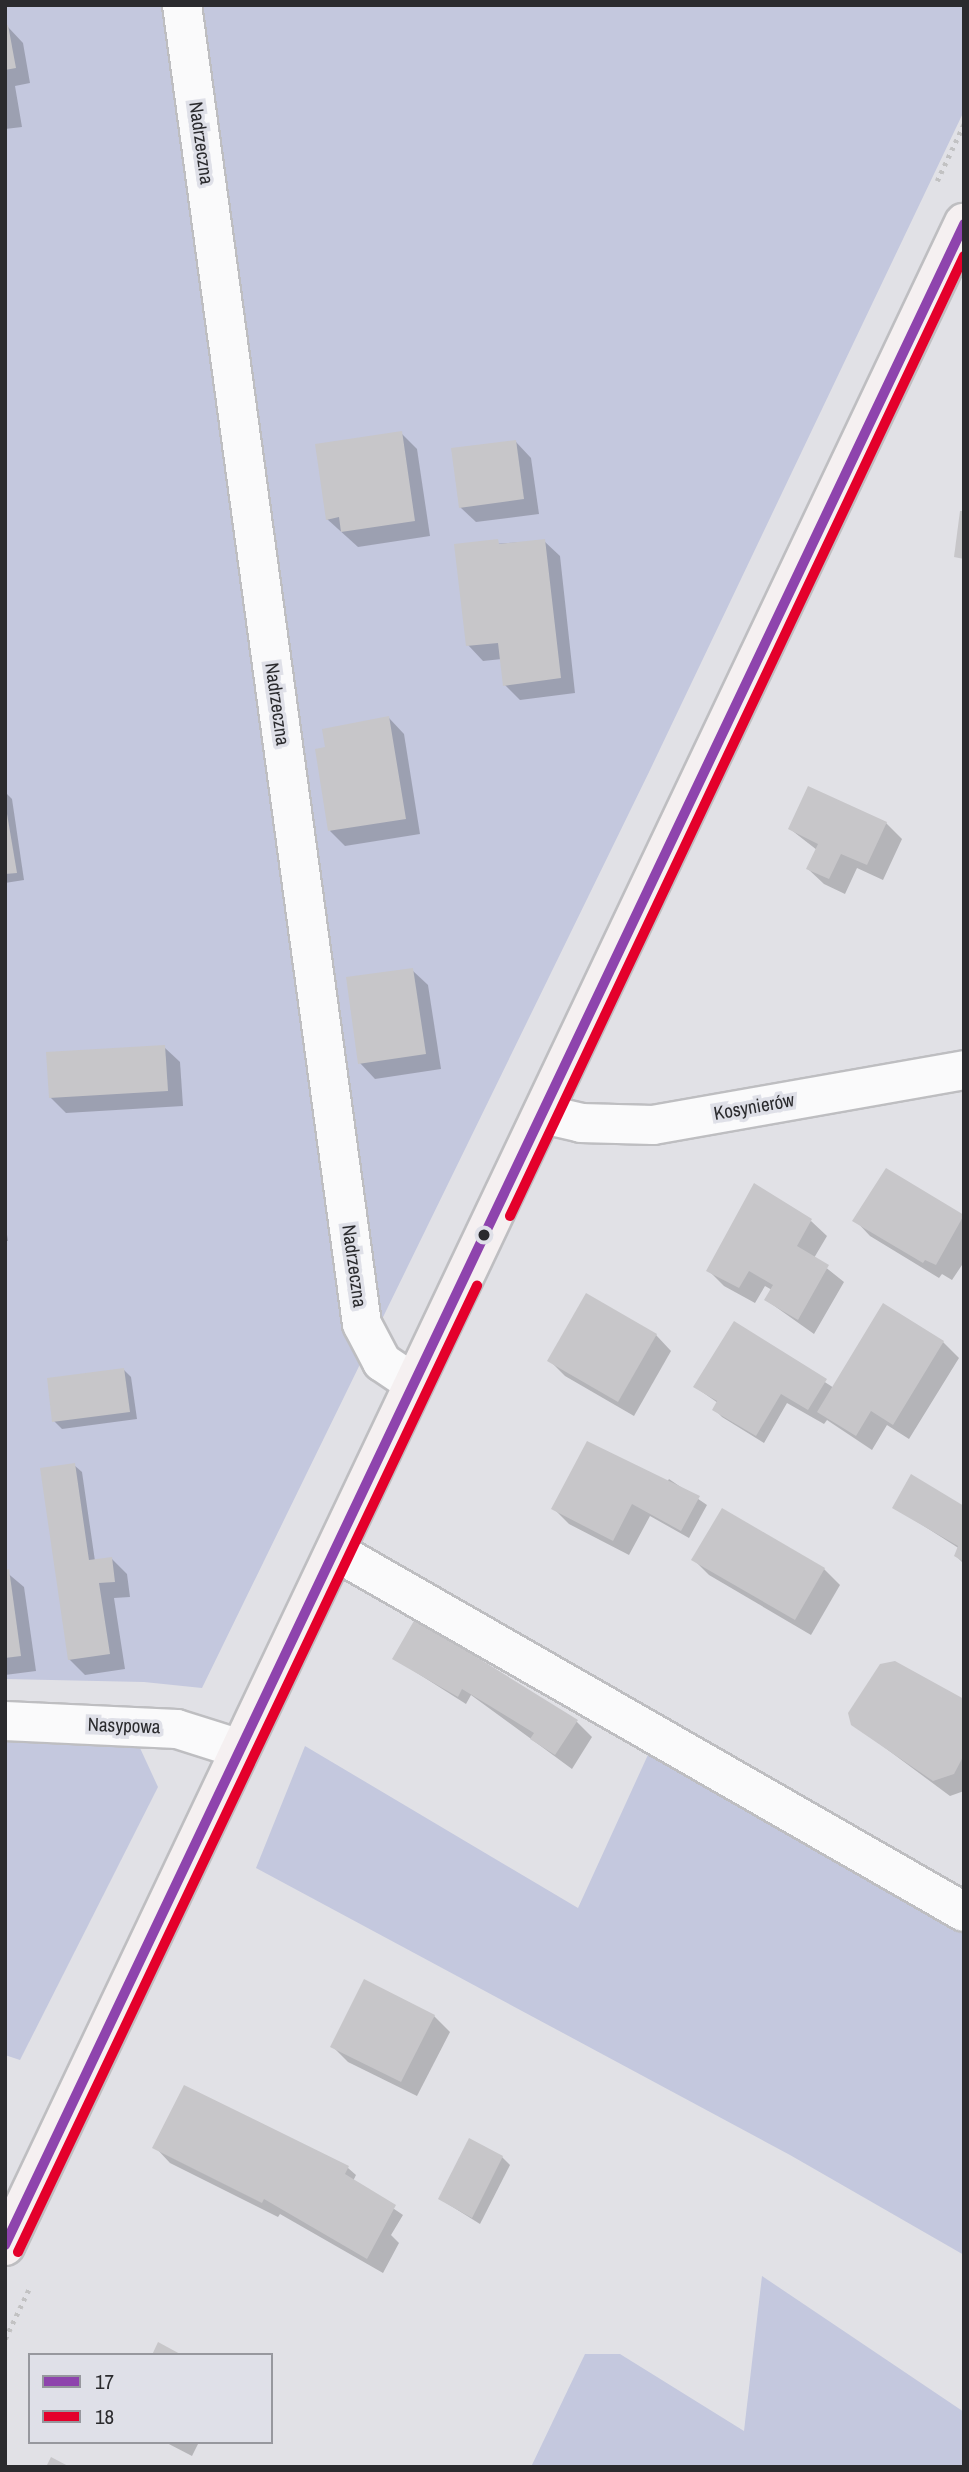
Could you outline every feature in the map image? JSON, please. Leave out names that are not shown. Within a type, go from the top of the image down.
[{"type":"street","name":"Nadrzeczna","points":[[182,5],[362,1324],[382,1362],[413,1382]]},
{"type":"street","points":[[5,2246],[964,223]]},
{"type":"street","name":"Kosynierów","points":[[543,1114],[581,1123],[653,1125],[964,1070]]},
{"type":"street","points":[[335,1552],[964,1912]]},
{"type":"street","name":"Nasypowa","points":[[5,1721],[177,1728],[240,1749]]},
{"type":"shaded area","points":[[5,5],[964,5],[964,111],[650,770],[202,1688],[144,1682],[5,1679]]},
{"type":"shaded area","points":[[5,1741],[140,1748],[158,1787],[20,2060],[5,2055]]},
{"type":"shaded area","points":[[305,1746],[578,1908],[652,1746],[964,1932],[964,2255],[790,2155],[256,1868]]},
{"type":"shaded area","points":[[762,2276],[964,2412],[964,2467],[531,2467],[585,2354],[620,2354],[744,2431]]},
{"type":"building","points":[[8,25],[16,68],[5,70],[5,26]]},
{"type":"building","points":[[402,431],[415,521],[341,532],[339,517],[326,520],[315,444]]},
{"type":"building","points":[[516,440],[524,499],[459,508],[451,448]]},
{"type":"building","points":[[960,511],[964,511],[964,559],[954,557]]},
{"type":"building","points":[[498,539],[499,544],[545,539],[561,678],[503,686],[498,643],[466,646],[454,544]]},
{"type":"building","points":[[389,716],[406,819],[328,831],[315,749],[325,747],[322,729]]},
{"type":"building","points":[[808,786],[887,822],[867,865],[841,854],[829,879],[806,869],[818,844],[788,829]]},
{"type":"building","points":[[5,802],[17,873],[5,874]]},
{"type":"building","points":[[413,968],[426,1054],[358,1064],[346,977]]},
{"type":"building","points":[[165,1045],[168,1091],[49,1098],[46,1052]]},
{"type":"building","points":[[886,1168],[964,1215],[936,1265],[925,1260],[923,1263],[852,1221]]},
{"type":"building","points":[[754,1183],[812,1219],[797,1246],[829,1265],[798,1320],[764,1300],[773,1285],[749,1271],[739,1288],[706,1271]]},
{"type":"building","points":[[586,1293],[657,1334],[618,1402],[547,1361]]},
{"type":"building","points":[[883,1303],[944,1341],[893,1425],[871,1411],[856,1436],[817,1412]]},
{"type":"building","points":[[734,1321],[827,1379],[808,1410],[781,1394],[756,1436],[712,1410],[717,1401],[693,1387]]},
{"type":"building","points":[[124,1368],[130,1412],[52,1422],[47,1378]]},
{"type":"building","points":[[587,1441],[700,1496],[681,1531],[632,1504],[613,1541],[551,1509]]},
{"type":"building","points":[[75,1463],[89,1560],[112,1557],[115,1582],[99,1583],[110,1654],[68,1660],[40,1468]]},
{"type":"building","points":[[911,1474],[964,1506],[964,1562],[954,1556],[958,1546],[892,1508]]},
{"type":"building","points":[[722,1508],[825,1568],[795,1620],[691,1560]]},
{"type":"building","points":[[9,1569],[21,1656],[5,1658],[5,1570]]},
{"type":"building","points":[[415,1619],[578,1720],[555,1755],[530,1739],[534,1733],[462,1689],[458,1697],[392,1659]]},
{"type":"building","points":[[895,1661],[964,1699],[964,1755],[954,1774],[933,1781],[851,1725],[848,1713],[880,1664]]},
{"type":"building","points":[[364,1979],[435,2015],[401,2082],[330,2047]]},
{"type":"building","points":[[184,2085],[349,2166],[345,2174],[396,2205],[367,2259],[264,2199],[262,2203],[152,2148]]},
{"type":"building","points":[[469,2138],[503,2156],[472,2218],[438,2199]]},
{"type":"building","points":[[158,2342],[178,2353],[153,2353]]},
{"type":"building","points":[[51,2457],[70,2467],[46,2467]]},
{"type":"transit line","name":"17","points":[[5,2245],[964,224]]},
{"type":"transit line","name":"18","points":[[510,1216],[964,256]]},
{"type":"transit line","name":"18","points":[[18,2252],[477,1286]]}]
